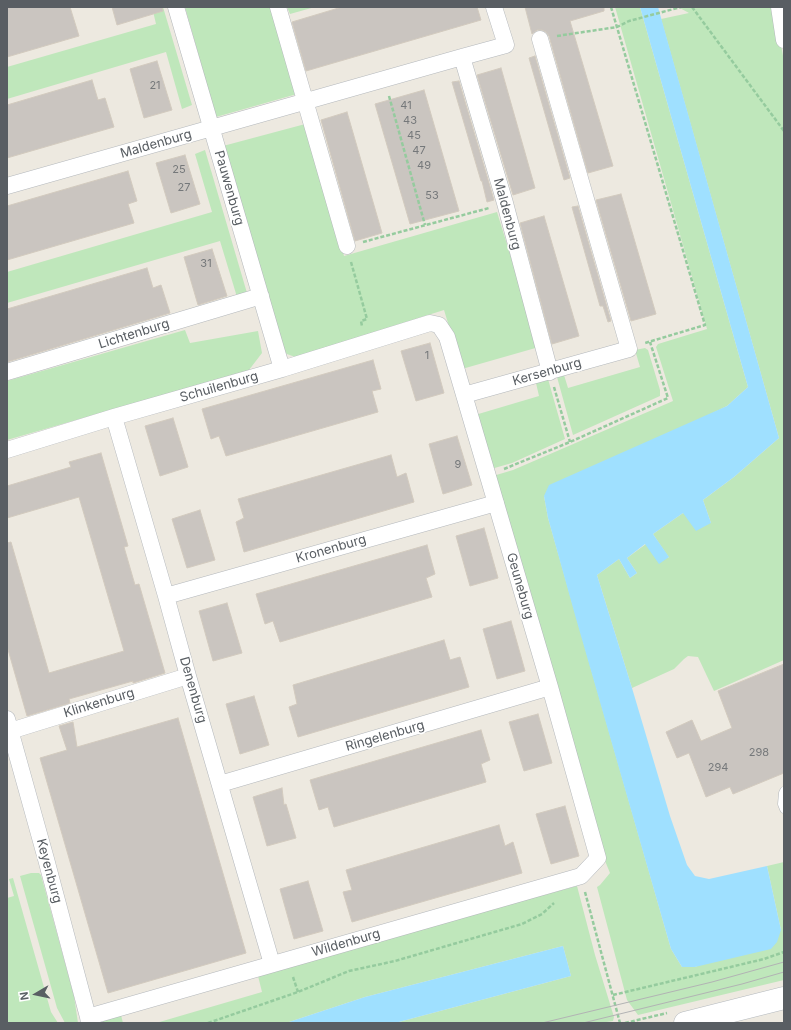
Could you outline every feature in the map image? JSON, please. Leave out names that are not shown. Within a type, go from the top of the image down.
[{"type":"street","name":"Pauwenburg","points":[[176,7],[282,368]]},
{"type":"street","points":[[278,7],[347,246]]},
{"type":"street","name":"Maldenburg","points":[[7,186],[305,101],[506,46],[494,7]]},
{"type":"street","points":[[779,7],[784,40]]},
{"type":"street","points":[[540,39],[629,348]]},
{"type":"street","name":"Maldenburg","points":[[462,57],[505,203],[550,372]]},
{"type":"street","name":"Lichtenburg","points":[[7,372],[261,296]]},
{"type":"street","name":"Schuilenburg","points":[[7,450],[430,323]]},
{"type":"street","name":"Geuneburg","points":[[430,323],[439,325],[447,338],[550,687],[598,858],[581,876]]},
{"type":"street","name":"Kersenburg","points":[[464,395],[550,372],[629,348]]},
{"type":"street","name":"Denenburg","points":[[114,417],[272,964]]},
{"type":"street","name":"Kronenburg","points":[[166,596],[496,503]]},
{"type":"street","name":"Klinkenburg","points":[[8,728],[188,676]]},
{"type":"street","name":"Ringelenburg","points":[[220,784],[550,687]]},
{"type":"street","name":"Keyenburg","points":[[8,728],[46,859],[88,1020]]},
{"type":"street","name":"Wildenburg","points":[[88,1020],[272,964],[581,876]]},
{"type":"street","points":[[685,1023],[784,998]]},
{"type":"lane","points":[[784,791],[782,804],[784,809]]},
{"type":"path","points":[[611,7],[705,325],[629,348]]},
{"type":"path","points":[[540,39],[617,27],[629,21],[681,7]]},
{"type":"path","points":[[692,7],[784,131]]},
{"type":"path","points":[[384,79],[425,225]]},
{"type":"path","points":[[367,342],[361,321],[367,319],[347,246],[505,203]]},
{"type":"path","points":[[488,476],[570,442],[668,398],[650,342]]},
{"type":"path","points":[[550,372],[570,442]]},
{"type":"path","points":[[581,876],[620,1023]]},
{"type":"path","points":[[208,1023],[298,992],[349,971],[395,961],[522,924],[542,914],[559,898]]},
{"type":"path","points":[[613,995],[764,959],[784,952]]},
{"type":"green space","points":[[152,7],[163,7],[192,105],[182,109],[166,52],[7,99],[7,67],[156,24]]},
{"type":"green space","points":[[185,7],[273,7],[297,94],[216,117]]},
{"type":"green space","points":[[287,7],[315,7],[290,14]]},
{"type":"green space","points":[[615,7],[640,7],[748,387],[727,406],[544,496],[548,518],[671,949],[682,967],[695,967],[781,930],[767,866],[784,862],[784,980],[638,1015],[627,1000],[597,887],[610,873],[603,856],[493,476],[513,470],[673,401],[656,347],[658,344],[707,329]]},
{"type":"green space","points":[[678,7],[775,7],[784,62],[784,660],[714,691],[698,657],[688,656],[674,669],[632,688],[597,575],[619,559],[630,578],[637,573],[627,558],[646,544],[669,558],[653,534],[683,513],[711,523],[703,500],[734,477],[779,438],[661,19],[689,13]]},
{"type":"green space","points":[[309,123],[344,256],[497,212],[539,347],[462,369],[444,310],[295,357],[287,354],[280,348],[223,146]]},
{"type":"green space","points":[[205,150],[247,293],[237,297],[220,241],[7,303],[7,272],[212,212],[195,154]]},
{"type":"green space","points":[[185,330],[190,343],[258,331],[262,353],[249,370],[7,440],[7,381]]},
{"type":"green space","points":[[645,348],[648,350],[660,390],[660,396],[573,435],[557,377],[564,375],[568,388],[640,367],[635,350]]},
{"type":"green space","points":[[548,379],[565,439],[512,463],[491,469],[475,415],[539,396],[536,383]]},
{"type":"green space","points":[[31,873],[39,873],[41,875],[74,996],[78,1023],[65,1023],[57,1008],[20,876]]},
{"type":"green space","points":[[13,878],[51,1012],[58,1023],[8,1023],[7,1021],[7,898],[14,896],[9,879]]},
{"type":"green space","points":[[577,886],[595,955],[614,1017],[613,1021],[600,1023],[395,1023],[571,976],[563,946],[365,997],[286,1023],[156,1023],[262,992],[258,976],[483,911]]},
{"type":"green space","points":[[121,1015],[123,1023],[103,1023],[103,1021]]},
{"type":"water","points":[[640,7],[658,7],[779,438],[734,477],[703,500],[711,523],[696,531],[683,513],[653,534],[669,557],[659,564],[645,544],[627,558],[637,573],[630,578],[619,559],[597,575],[670,816],[687,865],[695,876],[709,879],[767,866],[781,930],[777,942],[771,949],[695,967],[682,967],[671,949],[575,615],[548,518],[544,496],[549,485],[727,406],[748,387]]},
{"type":"water","points":[[563,946],[571,976],[395,1023],[286,1023],[365,997]]},
{"type":"building","points":[[7,7],[70,7],[79,36],[7,57]]},
{"type":"building","points":[[112,7],[162,7],[163,11],[117,25]]},
{"type":"building","points":[[342,7],[477,7],[481,20],[306,71],[292,22]]},
{"type":"building","points":[[525,7],[604,7],[604,11],[570,21],[613,166],[588,173],[549,36],[542,30],[537,30],[532,34]]},
{"type":"building","points":[[535,56],[570,178],[564,180],[529,58]]},
{"type":"building","points":[[157,61],[172,110],[144,118],[130,69]]},
{"type":"building","points":[[501,68],[535,188],[513,195],[477,75]]},
{"type":"building","points":[[92,80],[98,100],[105,98],[114,127],[7,158],[7,105]]},
{"type":"building","points":[[459,81],[494,200],[487,202],[452,82]]},
{"type":"building","points":[[424,90],[459,211],[410,224],[375,104]]},
{"type":"building","points":[[347,112],[382,233],[355,241],[321,120]]},
{"type":"building","points":[[185,155],[200,204],[171,213],[156,163]]},
{"type":"building","points":[[128,171],[137,201],[128,204],[134,223],[7,260],[7,206]]},
{"type":"building","points":[[621,194],[656,314],[631,321],[596,200]]},
{"type":"building","points":[[578,206],[611,321],[608,322],[603,306],[600,306],[572,207]]},
{"type":"building","points":[[544,216],[579,336],[552,344],[520,223]]},
{"type":"building","points":[[212,249],[227,296],[198,305],[184,257]]},
{"type":"building","points":[[147,268],[153,288],[161,285],[170,313],[7,362],[7,309]]},
{"type":"building","points":[[430,343],[444,393],[416,401],[401,351]]},
{"type":"building","points":[[373,360],[381,389],[372,391],[378,412],[226,456],[219,436],[211,439],[202,409]]},
{"type":"building","points":[[173,418],[188,467],[160,476],[145,426]]},
{"type":"building","points":[[457,436],[472,485],[443,494],[429,444]]},
{"type":"building","points":[[101,453],[128,546],[124,547],[135,585],[139,584],[165,673],[133,683],[133,681],[69,699],[70,703],[27,716],[7,646],[7,543],[11,542],[49,673],[124,651],[79,497],[7,518],[7,486],[71,467],[69,462]]},
{"type":"building","points":[[391,455],[397,477],[406,473],[414,502],[244,552],[236,522],[244,518],[238,499]]},
{"type":"building","points":[[200,510],[215,560],[187,568],[172,519]]},
{"type":"building","points":[[484,528],[498,578],[470,586],[456,536]]},
{"type":"building","points":[[427,545],[435,574],[426,578],[432,597],[280,642],[273,621],[265,624],[256,594]]},
{"type":"building","points":[[227,603],[242,653],[213,661],[199,611]]},
{"type":"building","points":[[511,621],[525,671],[497,679],[483,629]]},
{"type":"building","points":[[444,640],[450,660],[460,657],[469,687],[298,737],[289,707],[297,704],[293,685]]},
{"type":"building","points":[[784,664],[784,773],[733,794],[730,787],[706,797],[689,753],[677,758],[666,732],[692,720],[701,741],[732,728],[718,691]]},
{"type":"building","points":[[254,696],[269,745],[240,754],[226,704]]},
{"type":"building","points":[[538,714],[552,763],[524,771],[509,722]]},
{"type":"building","points":[[178,718],[246,953],[108,993],[40,758],[67,750],[59,726],[73,722],[77,747]]},
{"type":"building","points":[[481,730],[490,760],[481,764],[486,782],[334,827],[328,807],[319,810],[310,780]]},
{"type":"building","points":[[282,788],[284,805],[286,804],[296,838],[267,846],[253,797]]},
{"type":"building","points":[[565,806],[579,856],[551,864],[536,814]]},
{"type":"building","points":[[499,825],[505,846],[513,842],[522,873],[352,922],[343,892],[352,890],[346,870]]},
{"type":"building","points":[[308,881],[323,931],[294,939],[280,889]]},
{"type":"tram line","points":[[542,1023],[712,982],[784,962]]},
{"type":"tram line","points":[[583,1023],[742,984],[784,972]]}]
